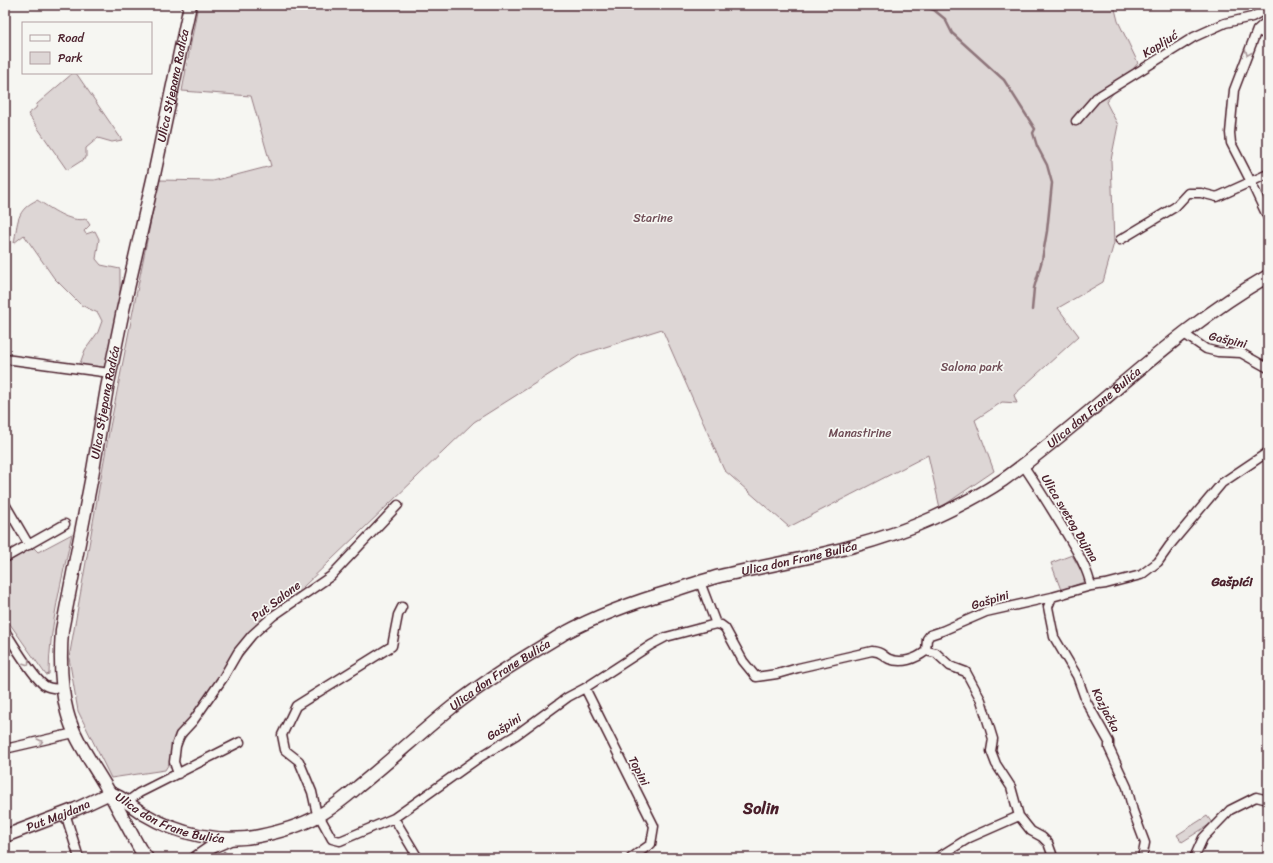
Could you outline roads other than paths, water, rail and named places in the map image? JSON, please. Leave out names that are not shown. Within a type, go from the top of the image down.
[{"type":"street","name":"Ulica Stjepana Radića","points":[[147,858],[140,849],[110,793],[74,733],[67,713],[62,688],[60,649],[62,630],[92,476],[110,373],[190,5]]},
{"type":"street","name":"Kapljuć","points":[[1076,121],[1096,98],[1194,37],[1225,23],[1252,17],[1268,8]]},
{"type":"street","points":[[1268,20],[1257,30],[1234,90],[1230,126],[1231,143],[1268,218]]},
{"type":"street","points":[[1257,30],[1268,36]]},
{"type":"street","points":[[1120,240],[1175,208],[1188,193],[1201,193],[1217,197],[1268,174]]},
{"type":"street","name":"Ulica don Frane Bulića","points":[[110,793],[117,795],[145,814],[167,825],[202,836],[232,839],[257,837],[291,829],[319,816],[338,803],[451,708],[500,673],[567,632],[630,604],[715,577],[859,546],[890,536],[952,509],[996,484],[1023,465],[1205,317],[1268,276]]},
{"type":"street","name":"Gašpini","points":[[1184,334],[1206,349],[1218,352],[1242,353],[1268,368]]},
{"type":"street","points":[[5,359],[110,373]]},
{"type":"street","name":"Gašpini","points":[[926,651],[927,639],[930,635],[986,612],[1142,575],[1158,562],[1222,483],[1268,452]]},
{"type":"street","name":"Ulica svetog Dujma","points":[[1023,465],[1070,540],[1088,573],[1092,586]]},
{"type":"street","points":[[5,504],[29,545]]},
{"type":"street","name":"Put Salone","points":[[178,774],[174,762],[176,746],[180,735],[193,721],[205,704],[223,678],[238,652],[252,635],[273,616],[331,576],[398,505]]},
{"type":"street","points":[[5,558],[65,524]]},
{"type":"street","points":[[700,582],[716,624],[725,628],[743,661],[756,677],[777,674],[872,651],[881,652],[887,658],[895,661],[916,658],[926,651],[936,653],[950,666],[966,672],[981,700],[993,739],[991,751],[996,764],[1011,787],[1019,816],[1031,831],[1042,837],[1048,843],[1052,854],[1051,858]]},
{"type":"street","name":"Kozjačka","points":[[1052,597],[1048,607],[1054,637],[1077,676],[1086,701],[1109,742],[1109,748],[1127,787],[1133,811],[1145,844],[1142,858]]},
{"type":"street","points":[[319,816],[312,792],[299,761],[285,750],[282,735],[296,706],[392,646],[398,615],[402,607]]},
{"type":"street","name":"Gašpini","points":[[319,816],[332,839],[340,841],[394,818],[480,757],[516,735],[568,697],[634,656],[666,637],[716,624]]},
{"type":"street","points":[[5,631],[30,668],[44,684],[54,689],[62,688]]},
{"type":"street","name":"Topini","points":[[584,688],[654,826],[651,844],[631,858]]},
{"type":"street","points":[[5,750],[74,733]]},
{"type":"street","points":[[127,802],[133,797],[240,742]]},
{"type":"street","name":"Put Majdana","points":[[5,836],[65,813],[110,793]]},
{"type":"street","points":[[1194,858],[1203,838],[1230,810],[1256,797],[1268,800]]},
{"type":"street","points":[[65,813],[79,858]]},
{"type":"street","points":[[937,858],[969,838],[1019,816]]},
{"type":"street","points":[[394,818],[418,858]]},
{"type":"street","name":"Ulica don Frane Bulića","points":[[196,858],[212,847],[232,839]]},
{"type":"waterway","points":[[922,5],[934,10],[945,19],[952,33],[1004,80],[1035,129],[1033,133],[1037,146],[1047,165],[1052,183],[1047,231],[1042,260],[1034,288],[1032,310]]},
{"type":"waterway","points":[[224,852],[229,858]]},
{"type":"district","name":"Gašpići","points":[[1232,581]]},
{"type":"district","name":"Solin","points":[[761,808]]},
{"type":"park label","name":"Starine","points":[[653,218]]},
{"type":"park label","name":"Salona park","points":[[972,367]]},
{"type":"park label","name":"Manastirine","points":[[860,433]]}]
